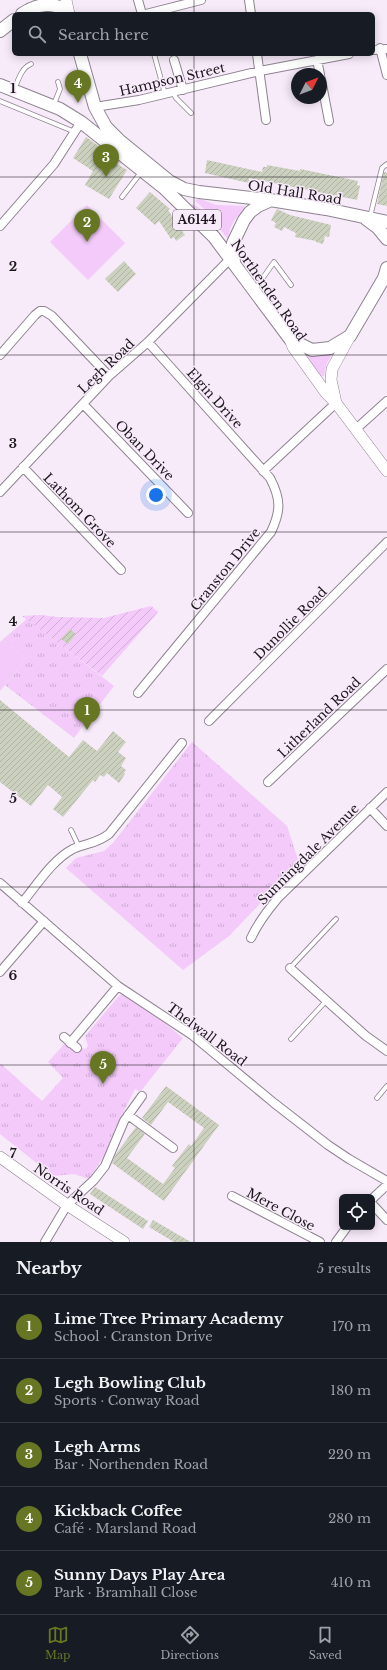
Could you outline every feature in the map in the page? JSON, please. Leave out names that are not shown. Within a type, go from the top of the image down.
[{"type":"main road","points":[[26,11],[40,0]]},
{"type":"main road","points":[[66,0],[68,12]]},
{"type":"main road","points":[[26,11],[48,4],[58,5],[66,12]]},
{"type":"main road","points":[[0,30],[12,21]]},
{"type":"main road","name":"A6144","points":[[81,56],[95,107]]},
{"type":"main road","name":"A6144","points":[[0,85],[53,106],[78,127]]},
{"type":"main road","name":"Old Hall Road","points":[[95,107],[106,127],[151,167],[174,184],[184,189],[326,209],[387,222]]},
{"type":"main road","name":"Northenden Road","points":[[78,127],[142,171],[182,204],[214,237],[290,339],[293,347],[326,393],[336,403],[387,471]]},
{"type":"main road","name":"A6144","points":[[232,261],[233,243],[244,220],[250,212],[270,200]]},
{"type":"main road","name":"A6144","points":[[368,219],[387,239]]},
{"type":"main road","name":"A6144","points":[[290,339],[312,350],[330,348],[350,336],[384,278],[387,268]]},
{"type":"main road","name":"Northenden Road","points":[[336,403],[331,380],[332,369],[350,336]]},
{"type":"main road","name":"Norris Road","points":[[0,1157],[67,1205],[124,1242]]},
{"type":"street","points":[[138,0],[141,12]]},
{"type":"street","points":[[161,12],[201,0]]},
{"type":"street","points":[[249,0],[251,12]]},
{"type":"street","points":[[380,49],[387,75]]},
{"type":"street","points":[[257,56],[266,120]]},
{"type":"street","name":"Hampson Street","points":[[95,107],[165,94],[260,71],[338,56]]},
{"type":"street","points":[[174,60],[183,90]]},
{"type":"street","points":[[317,60],[319,68]]},
{"type":"street","points":[[326,104],[329,121]]},
{"type":"street","points":[[0,226],[54,164],[78,127]]},
{"type":"street","name":"Legh Road","points":[[0,492],[109,376],[148,342],[232,261]]},
{"type":"street","points":[[0,355],[35,315],[40,311],[44,311],[52,316],[109,376]]},
{"type":"street","name":"Elgin Drive","points":[[148,342],[263,471]]},
{"type":"street","points":[[356,429],[387,401]]},
{"type":"street","points":[[263,471],[336,403]]},
{"type":"street","name":"Oban Drive","points":[[83,404],[188,514]]},
{"type":"street","name":"Lathom Grove","points":[[23,467],[121,570]]},
{"type":"street","name":"Cranston Drive","points":[[138,693],[270,532],[276,521],[278,497],[270,478],[263,471]]},
{"type":"street","name":"Dunollie Road","points":[[209,721],[387,542]]},
{"type":"street","name":"Litherland Road","points":[[268,782],[387,668]]},
{"type":"street","points":[[22,903],[56,862],[73,849],[97,842],[110,834],[182,743]]},
{"type":"street","name":"Sunningdale Avenue","points":[[251,938],[255,928],[265,913],[278,898],[387,792]]},
{"type":"street","points":[[370,808],[387,826]]},
{"type":"street","name":"Thelwall Road","points":[[0,883],[118,986],[192,1035],[274,1104],[328,1145],[387,1181]]},
{"type":"street","points":[[0,972],[44,921]]},
{"type":"street","points":[[290,968],[366,1036],[387,1051]]},
{"type":"street","points":[[70,1042],[118,986]]},
{"type":"street","points":[[45,1242],[67,1205],[94,1180],[105,1166],[121,1127],[128,1114],[142,1096]]},
{"type":"street","points":[[128,1114],[173,1148]]},
{"type":"street","points":[[375,1196],[387,1185]]},
{"type":"street","name":"Mere Close","points":[[232,1196],[320,1242]]},
{"type":"street","points":[[375,1207],[387,1220]]},
{"type":"street","points":[[336,1242],[345,1230]]},
{"type":"lane","points":[[155,56],[165,94]]},
{"type":"lane","points":[[14,90],[26,66],[32,64]]},
{"type":"lane","points":[[53,106],[60,89],[58,82]]},
{"type":"lane","points":[[173,92],[176,98],[190,113]]},
{"type":"lane","points":[[0,101],[64,126],[78,127]]},
{"type":"lane","points":[[368,219],[382,168],[387,164]]},
{"type":"lane","points":[[122,197],[142,171]]},
{"type":"lane","points":[[254,290],[274,262],[291,285]]},
{"type":"lane","points":[[71,830],[79,847]]},
{"type":"lane","points":[[290,968],[336,919]]},
{"type":"lane","points":[[291,1039],[326,1001]]},
{"type":"lane","points":[[376,1098],[387,1086]]},
{"type":"green space","points":[[198,198],[216,205],[245,206],[234,221],[230,229],[228,239],[205,210],[195,201]]},
{"type":"green space","points":[[192,204],[207,215],[225,243],[190,206]]},
{"type":"green space","points":[[87,205],[125,243],[88,280],[50,242]]},
{"type":"green space","points":[[332,354],[326,365],[324,376],[320,376],[305,355],[320,356]]},
{"type":"green space","points":[[151,606],[158,612],[102,676],[22,616],[41,615],[57,617],[104,618]]},
{"type":"green space","points":[[27,619],[114,686],[74,738],[5,685],[26,659],[2,640]]},
{"type":"green space","points":[[2,640],[26,659],[0,691],[0,642]]},
{"type":"green space","points":[[192,742],[287,826],[299,863],[229,936],[183,970],[66,868],[76,858],[104,851],[113,843]]},
{"type":"green space","points":[[125,993],[129,994],[183,1038],[140,1092],[135,1089],[114,1131],[106,1153],[89,1179],[74,1174],[53,1176],[0,1134],[0,1065],[1,1064],[42,1101],[63,1078],[48,1062],[69,1039],[79,1047],[85,1049],[88,1046],[85,1036],[119,996]]},
{"type":"building","points":[[86,137],[100,147],[92,159],[106,167],[110,160],[127,170],[109,199],[85,185],[93,171],[73,158]]},
{"type":"building","points":[[207,160],[262,172],[263,167],[267,167],[267,165],[300,171],[300,169],[358,181],[357,185],[360,186],[357,200],[249,178],[249,183],[205,173]]},
{"type":"building","points":[[384,172],[387,173],[387,206],[377,204]]},
{"type":"building","points":[[150,192],[170,209],[168,210],[185,235],[176,241],[174,237],[171,239],[159,221],[155,225],[136,208]]},
{"type":"building","points":[[277,209],[290,215],[331,225],[329,237],[325,236],[323,244],[316,241],[295,237],[296,233],[284,227],[282,231],[274,227],[276,223],[271,220]]},
{"type":"building","points":[[124,261],[136,274],[118,292],[105,279]]},
{"type":"building","points":[[70,629],[76,634],[68,644],[61,639]]},
{"type":"building","points":[[0,700],[69,757],[83,740],[97,751],[113,731],[126,742],[118,752],[126,758],[121,766],[126,770],[124,773],[125,774],[119,783],[107,773],[104,777],[100,775],[95,782],[93,780],[63,817],[53,809],[62,797],[48,785],[31,806],[0,782]]},
{"type":"building","points":[[166,1086],[219,1125],[164,1201],[112,1163],[116,1154],[136,1127],[145,1134],[127,1158],[163,1184],[175,1168],[172,1166],[189,1144],[191,1146],[204,1128],[168,1102],[151,1125],[142,1118]]},
{"type":"building","points":[[95,1187],[148,1221],[143,1229],[90,1194]]},
{"type":"building","points":[[153,1220],[191,1242],[174,1242],[149,1227]]},
{"type":"place","name":"Kickback Coffee","points":[[78,103]]},
{"type":"place","name":"Legh Arms","points":[[106,177]]},
{"type":"place","name":"Legh Bowling Club","points":[[87,242]]},
{"type":"place","name":"Lime Tree Primary Academy","points":[[87,730]]},
{"type":"place","name":"Sunny Days Play Area","points":[[103,1084]]}]
